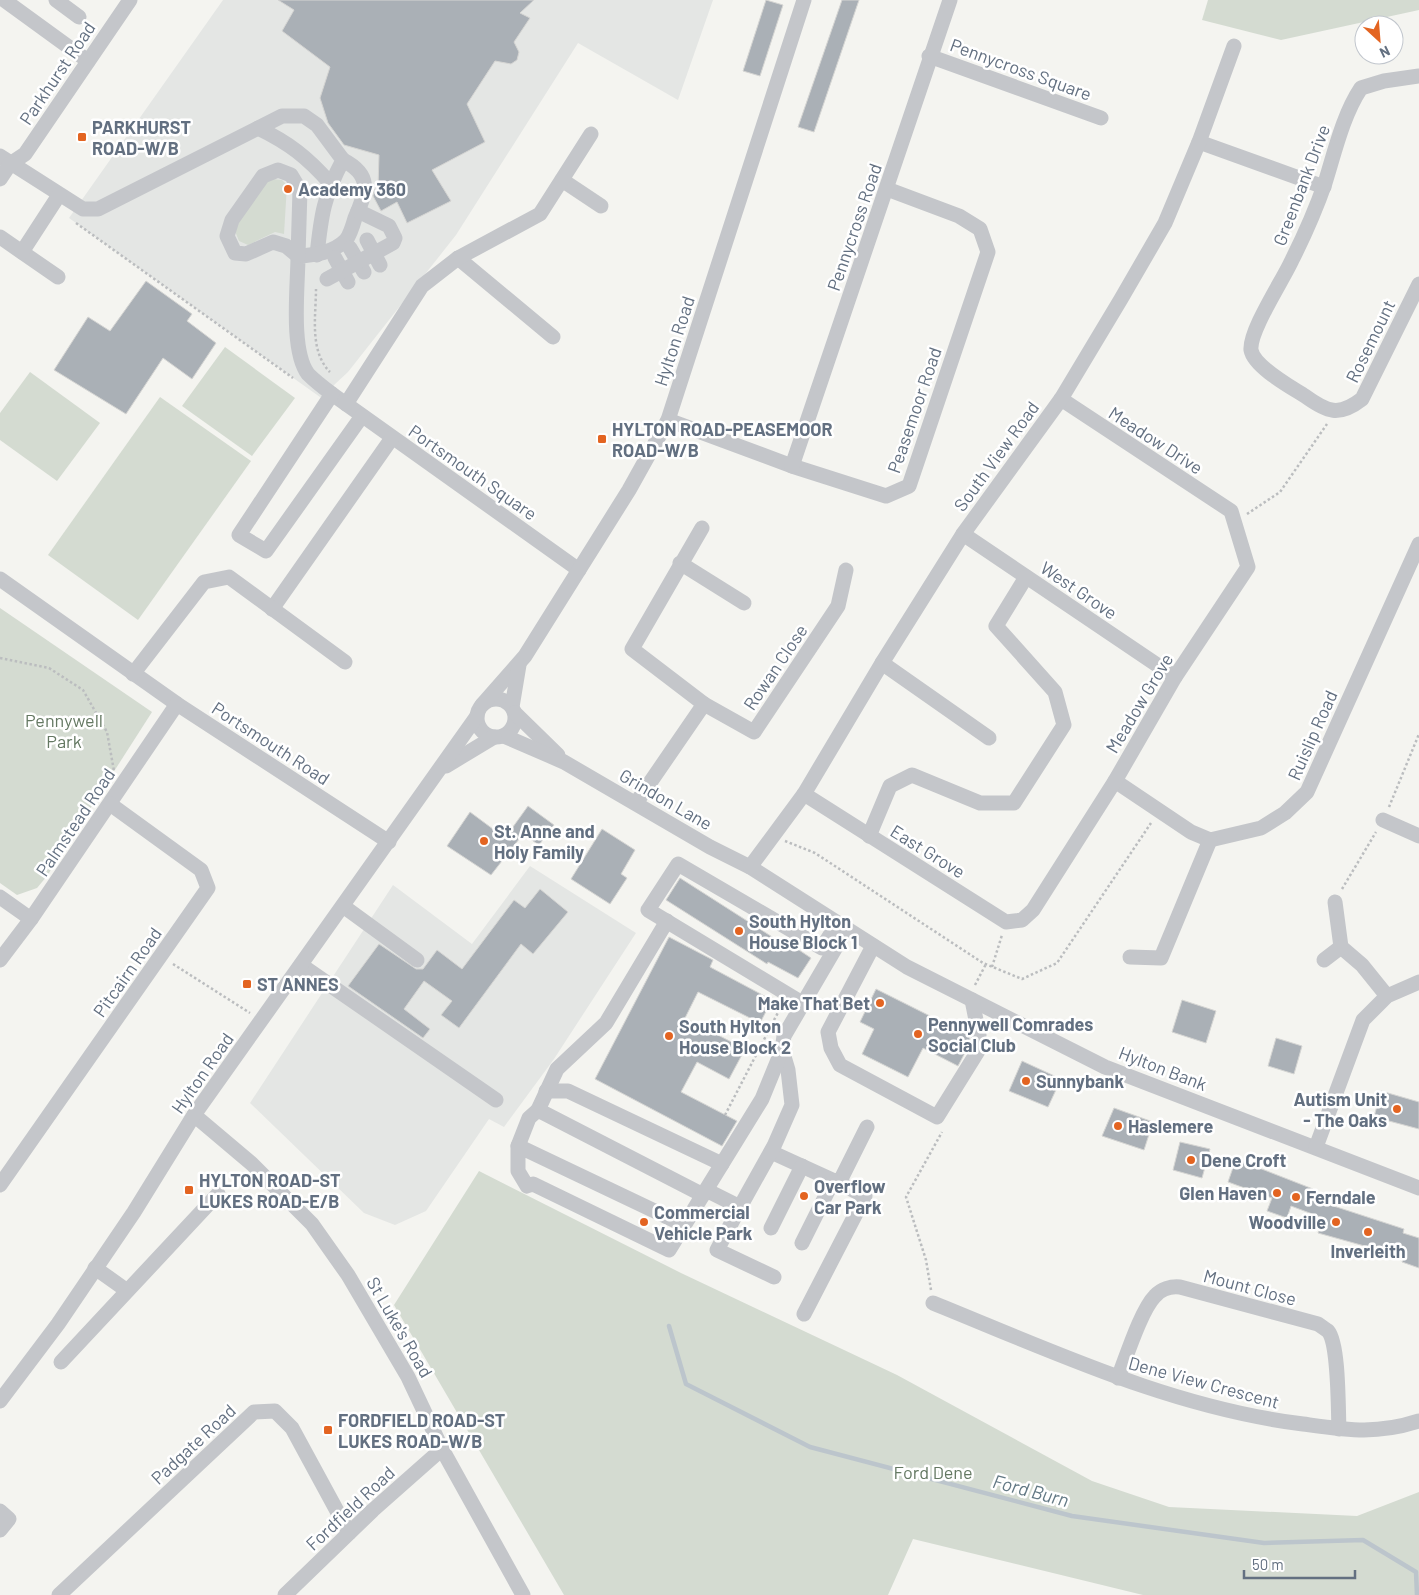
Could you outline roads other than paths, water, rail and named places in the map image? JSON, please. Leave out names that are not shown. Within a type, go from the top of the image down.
[{"type":"street","points":[[4,0],[88,61]]},
{"type":"street","points":[[56,0],[79,17]]},
{"type":"street","name":"Parkhurst Road","points":[[0,178],[5,160],[25,154],[130,0]]},
{"type":"street","name":"Hylton Road","points":[[0,1401],[58,1324],[134,1212],[194,1115],[480,711],[519,665],[629,490],[668,420],[804,0]]},
{"type":"street","name":"Pennycross Road","points":[[792,466],[887,189],[929,56],[950,0]]},
{"type":"street","name":"South View Road","points":[[750,867],[804,794],[962,534],[1061,400],[1165,223],[1199,142],[1234,46]]},
{"type":"street","name":"Pennycross Square","points":[[929,56],[1101,118]]},
{"type":"street","name":"Greenbank Drive","points":[[1337,411],[1325,410],[1266,370],[1257,361],[1251,350],[1254,333],[1292,261],[1324,187],[1352,102],[1361,88],[1384,81],[1419,76]]},
{"type":"street","points":[[5,160],[56,200],[83,209],[98,209],[282,116],[304,116],[317,125],[342,160],[354,166],[362,175],[366,188],[347,239],[332,249],[317,255],[298,256]]},
{"type":"street","points":[[258,128],[287,142],[306,157],[330,183]]},
{"type":"street","points":[[346,404],[422,286],[458,258],[540,214],[591,134]]},
{"type":"street","points":[[1199,142],[1324,187]]},
{"type":"street","points":[[317,255],[322,205],[330,183],[342,160]]},
{"type":"street","name":"Portsmouth Square","points":[[298,256],[286,246],[273,242],[246,254],[236,253],[227,236],[232,220],[263,176],[278,170],[291,175],[300,190],[298,341],[301,359],[308,373],[332,394],[392,438],[579,570]]},
{"type":"street","points":[[562,180],[601,206]]},
{"type":"street","name":"Peasemoor Road","points":[[668,420],[792,466],[886,496],[909,486],[988,252],[980,229],[959,216],[887,189]]},
{"type":"street","points":[[22,252],[56,200]]},
{"type":"street","points":[[321,281],[342,271],[361,267],[374,253],[393,243],[395,238],[389,226],[358,211]]},
{"type":"street","points":[[0,237],[58,277]]},
{"type":"street","points":[[350,248],[361,267]]},
{"type":"street","points":[[458,258],[553,338]]},
{"type":"street","name":"Rosemount","points":[[1337,411],[1350,408],[1362,399],[1419,284]]},
{"type":"street","points":[[332,394],[240,535],[266,550],[362,416]]},
{"type":"street","name":"Meadow Drive","points":[[1061,400],[1233,516]]},
{"type":"street","points":[[272,609],[392,438]]},
{"type":"street","name":"Meadow Grove","points":[[1006,922],[1022,920],[1033,910],[1115,781],[1174,677],[1248,567],[1233,516]]},
{"type":"street","name":"Rowan Close","points":[[702,528],[680,563],[632,649],[704,704],[754,732],[838,606],[846,570]]},
{"type":"street","name":"West Grove","points":[[962,534],[1174,677]]},
{"type":"street","name":"Ruislip Road","points":[[1210,840],[1261,828],[1285,813],[1307,792],[1415,561],[1419,544]]},
{"type":"street","points":[[680,563],[744,603]]},
{"type":"street","points":[[133,674],[204,582],[228,577],[345,662]]},
{"type":"street","points":[[868,836],[890,786],[912,775],[980,803],[1014,803],[1064,724],[1055,692],[996,626],[1026,577]]},
{"type":"street","name":"Portsmouth Road","points":[[0,580],[177,704],[389,842]]},
{"type":"street","points":[[882,663],[989,738]]},
{"type":"street","name":"Hylton Road","points":[[514,710],[519,665]]},
{"type":"street","points":[[493,699],[501,699],[514,710],[515,724],[499,736],[485,734],[480,729],[480,711],[493,699]]},
{"type":"street","name":"Palmstead Road","points":[[0,960],[31,919],[115,798],[177,704]]},
{"type":"street","points":[[636,803],[704,704]]},
{"type":"street","name":"Grindon Lane","points":[[514,710],[564,762]]},
{"type":"street","name":"Hylton Road","points":[[440,770],[499,736]]},
{"type":"street","name":"Grindon Lane","points":[[499,736],[564,762],[750,867]]},
{"type":"street","points":[[1115,781],[1190,832],[1210,840],[1161,958],[1130,957]]},
{"type":"street","name":"East Grove","points":[[804,794],[1006,922]]},
{"type":"street","name":"Pitcairn Road","points":[[0,1185],[208,888],[201,870],[115,798]]},
{"type":"street","points":[[1383,820],[1419,836]]},
{"type":"street","points":[[802,1003],[648,910],[678,864],[822,948],[841,927]]},
{"type":"street","name":"Hylton Bank","points":[[750,867],[841,927],[907,967],[1106,1067],[1419,1188]]},
{"type":"street","points":[[0,897],[31,919]]},
{"type":"street","points":[[1335,902],[1341,947],[1362,965],[1387,996]]},
{"type":"street","points":[[343,906],[417,960]]},
{"type":"street","points":[[667,921],[606,1023],[557,1069],[538,1110],[529,1118],[518,1146],[518,1171],[527,1186],[534,1184],[669,1250],[762,1099],[782,1050],[784,1036],[841,927]]},
{"type":"street","points":[[873,946],[828,1032],[831,1048],[840,1065],[937,1117],[978,1051],[979,1035],[970,999]]},
{"type":"street","points":[[1324,960],[1341,947]]},
{"type":"street","points":[[301,965],[496,1100]]},
{"type":"street","points":[[1316,1147],[1363,1020],[1387,996],[1419,982]]},
{"type":"street","points":[[774,1277],[717,1250],[771,1152],[792,1105],[788,1070],[782,1050]]},
{"type":"street","points":[[546,1091],[568,1091],[722,1164]]},
{"type":"street","points":[[538,1110],[704,1192],[740,1207]]},
{"type":"street","name":"St Luke's Road","points":[[194,1115],[252,1164],[312,1224],[348,1274],[408,1377],[442,1449],[523,1595]]},
{"type":"street","points":[[802,1243],[867,1127]]},
{"type":"street","points":[[518,1146],[684,1225]]},
{"type":"street","points":[[771,1152],[865,1196],[804,1314]]},
{"type":"street","points":[[771,1228],[802,1166]]},
{"type":"street","points":[[61,1362],[126,1290],[218,1194]]},
{"type":"street","points":[[95,1268],[126,1290]]},
{"type":"street","name":"Mount Close","points":[[1118,1378],[1148,1307],[1155,1296],[1173,1286],[1180,1287],[1318,1324],[1328,1332],[1333,1344],[1335,1358],[1338,1429]]},
{"type":"street","name":"Dene View Crescent","points":[[933,1302],[1159,1393],[1268,1420],[1338,1429],[1393,1429],[1419,1421]]},
{"type":"street","name":"Padgate Road","points":[[59,1595],[254,1412],[276,1411],[292,1428],[349,1533]]},
{"type":"street","name":"Fordfield Road","points":[[284,1595],[442,1449]]},
{"type":"street","points":[[0,1511],[9,1519],[0,1530]]},
{"type":"waterway","name":"Ford Burn","points":[[669,1326],[686,1384],[810,1447],[1072,1516],[1264,1543],[1363,1540],[1416,1572],[1417,1595]]},
{"type":"place","name":"PARKHURST ROAD-W/B","points":[[82,137]]},
{"type":"place","name":"Academy 360","points":[[288,189]]},
{"type":"place","name":"HYLTON ROAD-PEASEMOOR ROAD-W/B","points":[[602,439]]},
{"type":"place","name":"St. Anne and Holy Family","points":[[484,841]]},
{"type":"place","name":"South Hylton House Block 1","points":[[739,931]]},
{"type":"place","name":"ST ANNES","points":[[247,984]]},
{"type":"place","name":"Make That Bet","points":[[880,1003]]},
{"type":"place","name":"Pennywell Comrades Social Club","points":[[918,1034]]},
{"type":"place","name":"South Hylton House Block 2","points":[[669,1036]]},
{"type":"place","name":"Sunnybank","points":[[1026,1081]]},
{"type":"place","name":"Autism Unit - The Oaks","points":[[1397,1109]]},
{"type":"place","name":"Haslemere","points":[[1118,1126]]},
{"type":"place","name":"Dene Croft","points":[[1191,1160]]},
{"type":"place","name":"HYLTON ROAD-ST LUKES ROAD-E/B","points":[[189,1190]]},
{"type":"place","name":"Glen Haven","points":[[1277,1193]]},
{"type":"place","name":"Overflow Car Park","points":[[804,1196]]},
{"type":"place","name":"Ferndale","points":[[1296,1197]]},
{"type":"place","name":"Commercial Vehicle Park","points":[[644,1222]]},
{"type":"place","name":"Woodville","points":[[1336,1222]]},
{"type":"place","name":"Inverleith","points":[[1368,1232]]},
{"type":"place","name":"FORDFIELD ROAD-ST LUKES ROAD-W/B","points":[[328,1430]]},
{"type":"park label","name":"Pennywell Park","points":[[64,730]]},
{"type":"park label","name":"Ford Dene","points":[[933,1472]]}]
